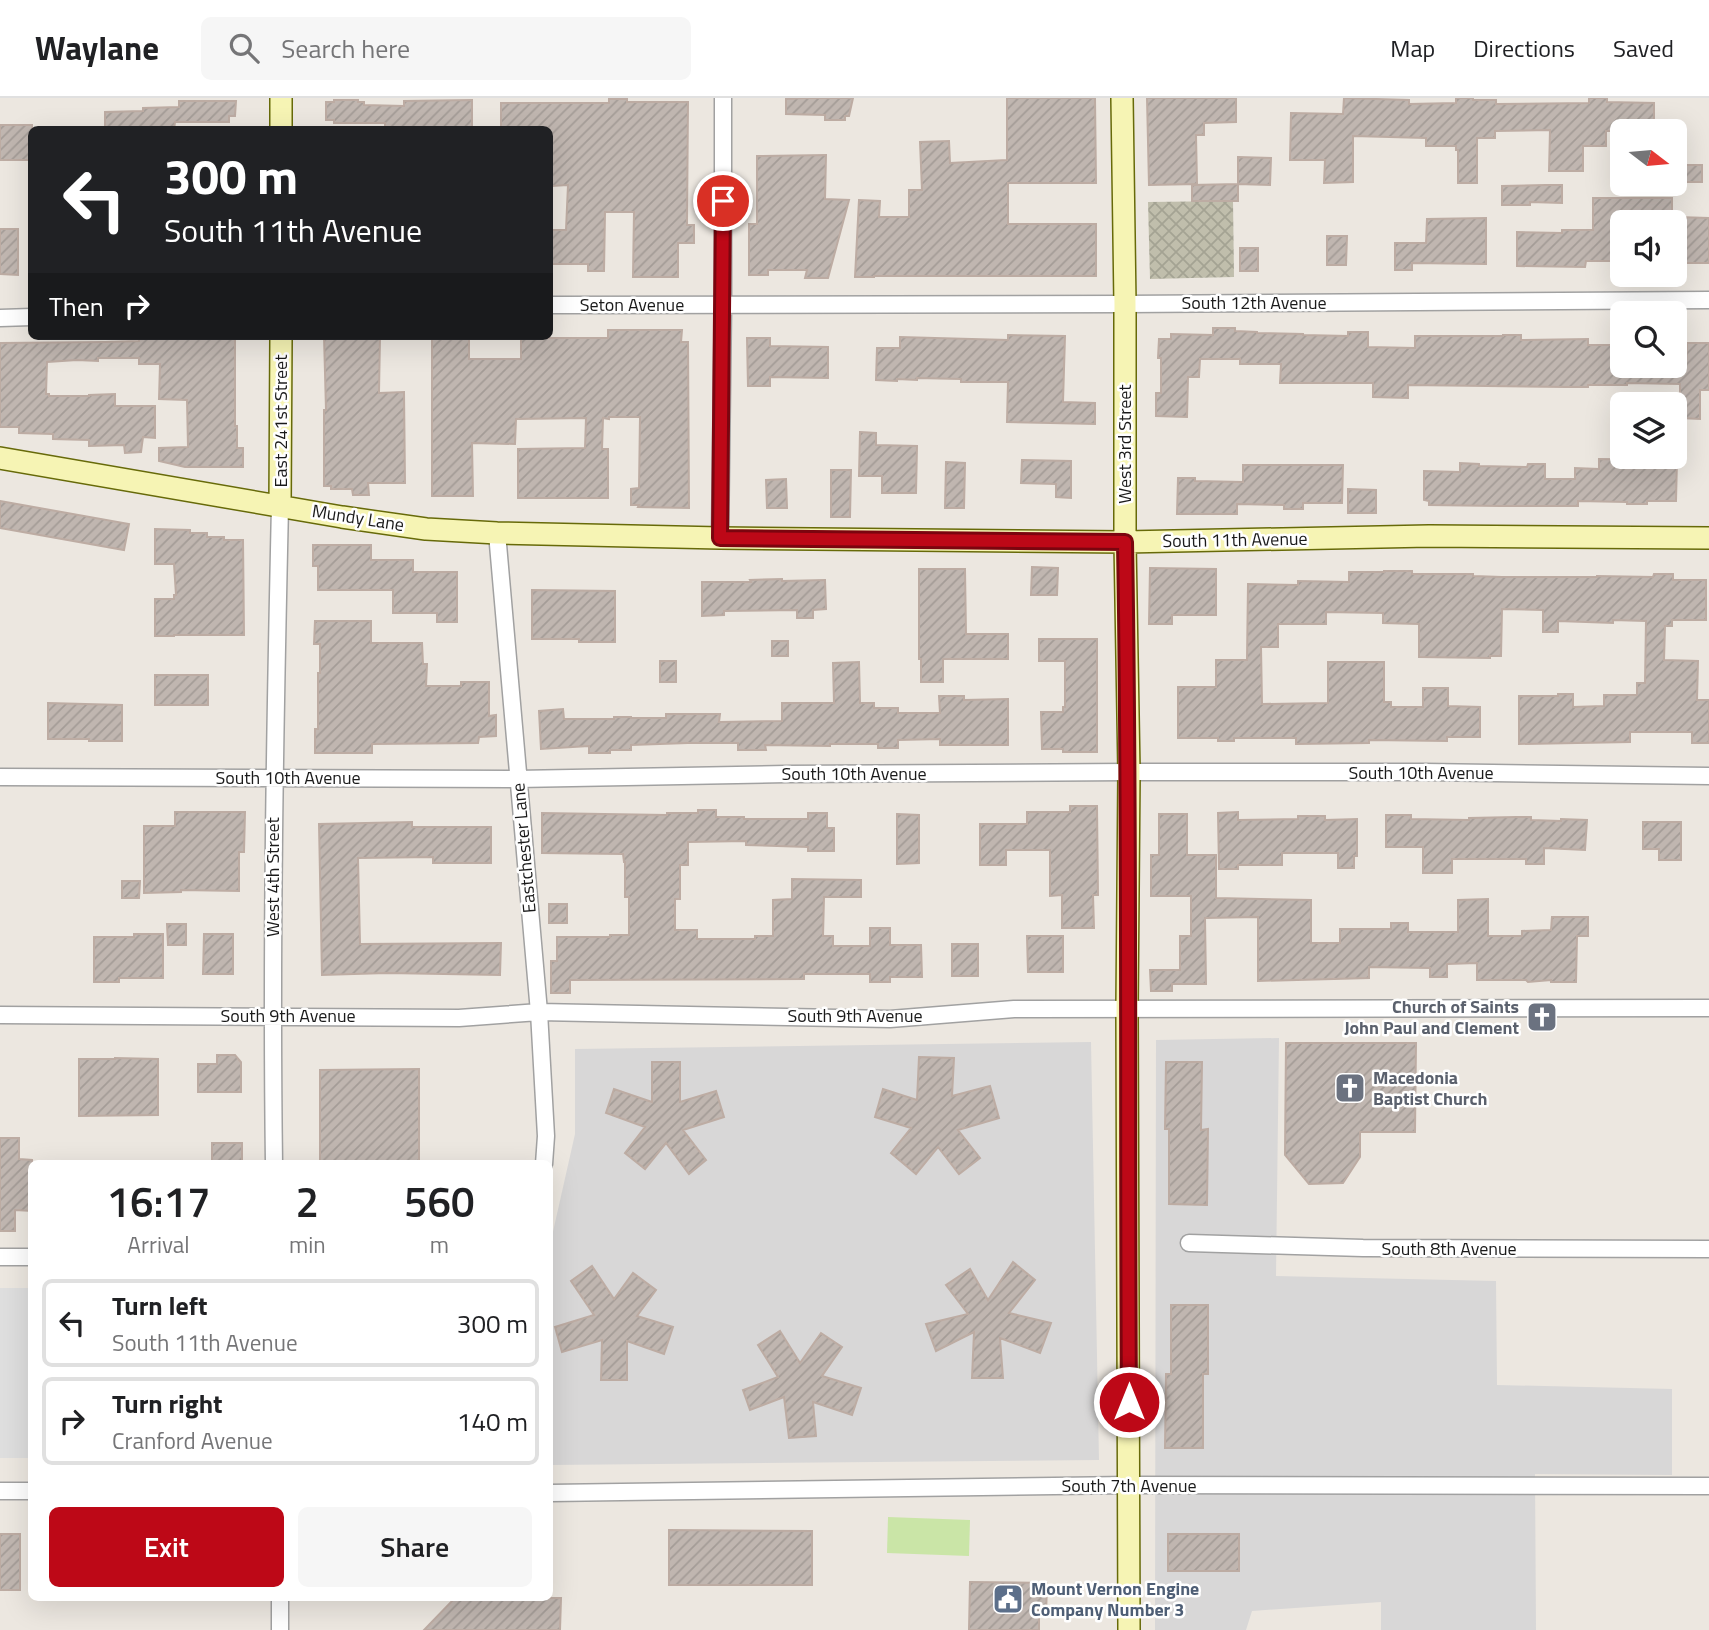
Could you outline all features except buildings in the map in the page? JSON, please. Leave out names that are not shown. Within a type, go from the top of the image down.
[{"type":"street","points":[[281,98],[281,126]]},
{"type":"street","points":[[720,538],[723,98]]},
{"type":"street","name":"West 3rd Street","points":[[1122,98],[1129,772],[1129,1630]]},
{"type":"street","name":"South 12th Avenue","points":[[799,304],[1709,300]]},
{"type":"street","name":"Seton Avenue","points":[[553,305],[799,304]]},
{"type":"street","points":[[0,318],[28,317]]},
{"type":"street","name":"East 241st Street","points":[[280,506],[281,340]]},
{"type":"street","name":"Mundy Lane","points":[[0,458],[426,529],[720,538]]},
{"type":"street","name":"West 4th Street","points":[[274,1160],[274,777],[280,506]]},
{"type":"street","name":"Eastchester Lane","points":[[497,533],[539,1013],[546,1136],[544,1160]]},
{"type":"street","name":"South 11th Avenue","points":[[720,538],[1125,542],[1429,536],[1709,538]]},
{"type":"street","name":"South 10th Avenue","points":[[0,777],[517,779],[1129,772],[1709,776]]},
{"type":"street","name":"South 9th Avenue","points":[[0,1015],[459,1018],[539,1013],[890,1019],[1014,1009],[1709,1008]]},
{"type":"street","name":"South 8th Avenue","points":[[1189,1243],[1363,1248],[1709,1249]]},
{"type":"street","points":[[0,1257],[28,1257]]},
{"type":"street","name":"South 7th Avenue","points":[[553,1493],[1129,1485],[1709,1486]]},
{"type":"street","points":[[0,1491],[28,1491]]},
{"type":"street","points":[[279,1601],[280,1630]]},
{"type":"shaded area","points":[[1233,201],[1234,277],[1150,279],[1148,202]]},
{"type":"shaded area","points":[[1279,1038],[1276,1276],[1496,1281],[1497,1385],[1672,1389],[1672,1475],[1535,1474],[1536,1630],[1381,1630],[1381,1602],[1252,1611],[1246,1630],[1155,1630],[1156,1040]]},
{"type":"shaded area","points":[[1091,1042],[1099,1460],[553,1465],[553,1232],[575,1134],[575,1049]]},
{"type":"shaded area","points":[[0,1288],[28,1288],[28,1458],[0,1458]]},
{"type":"green space","points":[[888,1517],[970,1520],[969,1556],[887,1553]]},
{"type":"place","name":"Church of Saints John Paul and Clement","points":[[1542,1017]]},
{"type":"place","name":"Macedonia Baptist Church","points":[[1350,1088]]},
{"type":"place","name":"Mount Vernon Engine Company Number 3","points":[[1008,1599]]},
{"type":"route","points":[[723,201],[720,538],[1125,542],[1129,772],[1129,1402]]}]
